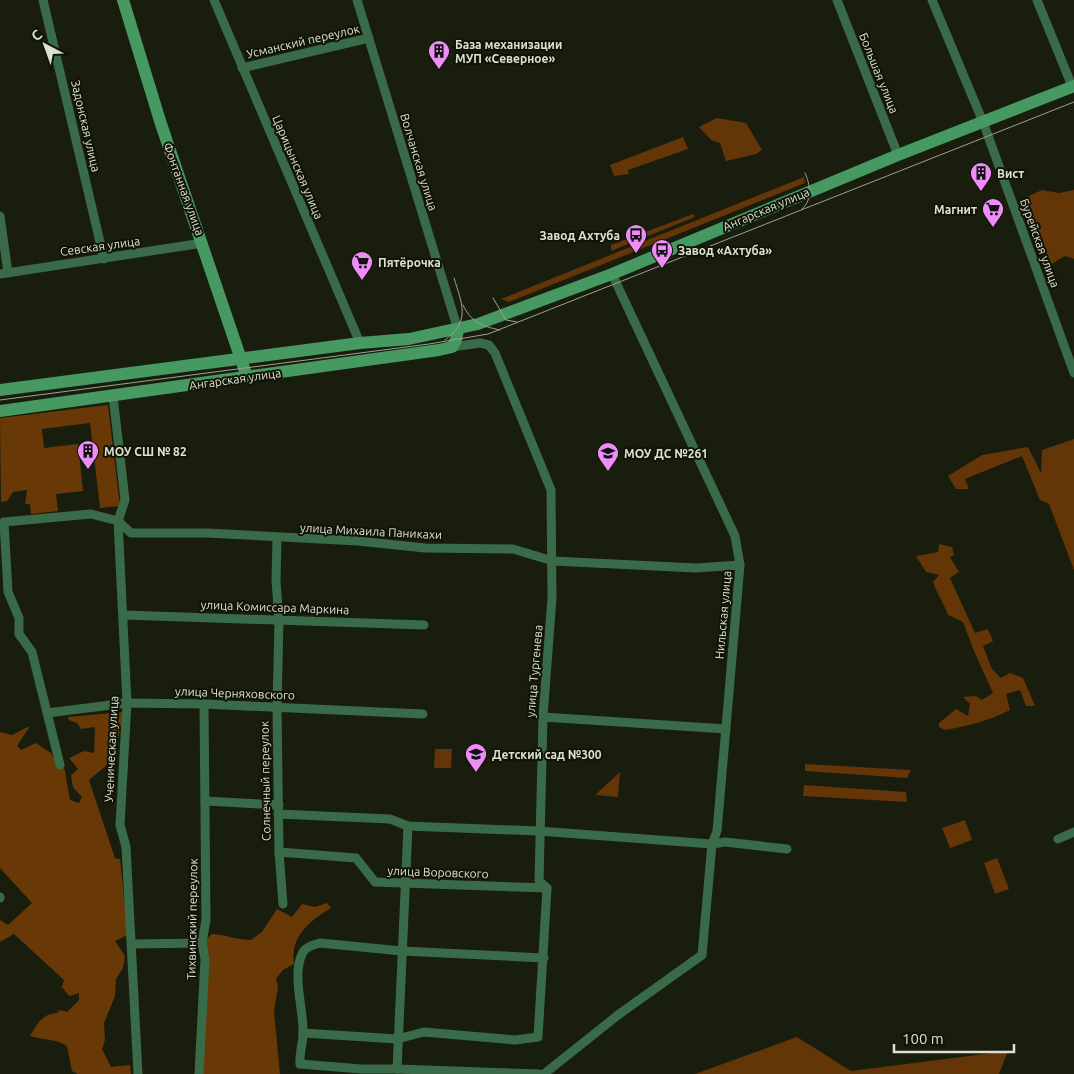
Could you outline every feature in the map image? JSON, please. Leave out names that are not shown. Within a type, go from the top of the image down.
[{"type":"main road","name":"Фонтанная улица","points":[[123,0],[161,124],[247,377]]},
{"type":"main road","name":"Ангарская улица","points":[[0,411],[247,377],[457,341],[898,155],[1073,86]]},
{"type":"main road","name":"Ангарская улица","points":[[0,390],[360,343],[409,339],[457,341]]},
{"type":"street","name":"Задонская улица","points":[[43,0],[104,259]]},
{"type":"street","name":"Царицынская улица","points":[[214,0],[360,343]]},
{"type":"street","name":"Волчанская улица","points":[[357,0],[457,341]]},
{"type":"street","name":"Большая улица","points":[[836,0],[898,155]]},
{"type":"street","name":"Бурейская улица","points":[[932,0],[984,122],[1074,373]]},
{"type":"street","points":[[1036,0],[1073,86]]},
{"type":"street","name":"Усманский переулок","points":[[242,68],[369,38]]},
{"type":"street","points":[[0,216],[4,273]]},
{"type":"street","name":"Севская улица","points":[[4,273],[203,243]]},
{"type":"street","name":"Нильская улица","points":[[544,1074],[618,1015],[702,955],[712,844],[717,831],[740,565],[735,536],[612,274]]},
{"type":"street","name":"улица Тургенева","points":[[397,1039],[424,1032],[515,1040],[538,1037],[547,888],[538,881],[538,831],[542,717],[552,598],[551,490],[495,353],[489,345],[457,341]]},
{"type":"street","name":"Ученическая улица","points":[[113,396],[125,500],[118,521],[124,615],[123,656],[127,703],[120,825],[126,847],[138,1074]]},
{"type":"street","name":"улица Михаила Паникахи","points":[[47,713],[32,652],[19,634],[19,618],[8,592],[4,522],[91,514],[118,521],[131,533],[207,533],[358,541],[425,548],[513,549],[552,561],[696,568],[740,565]]},
{"type":"street","name":"Солнечный переулок","points":[[276,538],[276,581],[280,620],[277,707],[278,809],[283,904]]},
{"type":"street","name":"улица Комиссара Маркина","points":[[124,615],[424,625]]},
{"type":"street","name":"улица Черняховского","points":[[47,713],[127,703],[204,704],[423,714]]},
{"type":"street","name":"Тихвинский переулок","points":[[199,1074],[205,959],[202,943],[206,920],[204,704]]},
{"type":"street","points":[[47,713],[60,765]]},
{"type":"street","points":[[542,717],[726,729]]},
{"type":"street","points":[[205,800],[390,819],[408,826],[538,831],[712,844],[725,842],[787,849]]},
{"type":"street","points":[[397,1069],[397,1039],[407,884],[408,826]]},
{"type":"street","points":[[1058,839],[1074,832]]},
{"type":"street","name":"улица Воровского","points":[[279,852],[356,858],[375,882],[547,888]]},
{"type":"street","points":[[132,944],[202,943]]},
{"type":"street","points":[[540,1074],[361,1069],[300,1064],[300,1048],[303,1033],[299,988],[300,964],[304,952],[308,947],[320,943],[402,951],[544,958]]},
{"type":"street","points":[[303,1033],[397,1039]]},
{"type":"shaded area","points":[[717,118],[746,123],[762,150],[756,154],[726,161],[720,143],[711,140],[699,127]]},
{"type":"shaded area","points":[[683,137],[688,149],[628,170],[629,174],[614,176],[610,165]]},
{"type":"shaded area","points":[[804,177],[805,183],[509,302],[501,299]]},
{"type":"shaded area","points":[[1042,190],[1059,193],[1074,190],[1074,259],[1065,256],[1048,266],[1020,200]]},
{"type":"shaded area","points":[[693,214],[695,217],[611,251],[611,245]]},
{"type":"shaded area","points":[[108,405],[120,506],[100,508],[90,423],[42,429],[44,448],[78,444],[83,491],[56,494],[58,511],[31,514],[30,504],[25,504],[27,490],[13,492],[7,501],[1,502],[0,418]]},
{"type":"shaded area","points":[[1074,439],[1074,570],[1049,504],[1040,500],[1022,456],[965,479],[969,489],[956,489],[948,476],[982,455],[1028,447],[1041,473],[1042,450]]},
{"type":"shaded area","points":[[939,544],[952,547],[954,555],[950,557],[959,572],[950,578],[975,633],[988,629],[993,641],[983,646],[992,669],[1001,678],[1010,673],[1023,678],[1035,706],[1026,706],[1020,690],[1006,694],[1010,710],[1002,714],[962,727],[945,730],[939,727],[939,723],[956,709],[968,716],[970,704],[963,697],[976,696],[982,700],[993,693],[963,622],[948,615],[936,591],[933,582],[939,575],[926,572],[916,556],[938,552]]},
{"type":"shaded area","points":[[124,712],[113,760],[89,780],[115,858],[120,859],[128,935],[115,941],[125,956],[123,968],[116,979],[115,996],[104,1023],[105,1040],[102,1049],[111,1067],[130,1065],[131,1074],[78,1074],[72,1071],[67,1046],[30,1036],[47,1015],[57,1013],[60,1010],[67,1012],[79,1000],[79,993],[69,996],[62,987],[64,980],[14,934],[0,942],[0,920],[8,925],[32,903],[0,868],[0,732],[12,735],[30,726],[17,746],[21,750],[36,743],[51,753],[57,765],[64,766],[70,800],[79,803],[82,797],[73,787],[71,775],[78,769],[69,758],[84,751],[94,753],[95,727],[81,729],[77,723],[69,720],[68,717]]},
{"type":"shaded area","points":[[435,749],[452,749],[451,768],[434,768]]},
{"type":"shaded area","points":[[805,764],[911,770],[907,778],[805,771]]},
{"type":"shaded area","points":[[620,772],[618,797],[595,795]]},
{"type":"shaded area","points":[[804,785],[906,792],[907,802],[803,796]]},
{"type":"shaded area","points":[[965,820],[972,840],[950,848],[942,828]]},
{"type":"shaded area","points":[[997,858],[1009,889],[995,894],[984,863]]},
{"type":"shaded area","points":[[327,903],[331,908],[315,918],[298,938],[295,946],[294,964],[283,970],[276,979],[278,987],[274,1011],[280,1074],[199,1074],[202,943],[212,934],[251,940],[262,932],[277,909],[292,917],[302,904],[315,907]]},
{"type":"shaded area","points":[[797,1037],[851,1071],[1008,1051],[999,1074],[695,1074]]},
{"type":"tram line","points":[[0,400],[429,344],[488,334],[1074,102]]},
{"type":"tram line","points":[[802,209],[809,197],[809,187],[805,173]]},
{"type":"tram line","points":[[445,340],[453,333],[461,319],[462,304],[454,278]]},
{"type":"tram line","points":[[493,298],[506,320],[517,322]]},
{"type":"tram line","points":[[463,305],[469,316],[477,322],[500,330]]},
{"type":"place","name":"База механизации МУП «Северное»","points":[[439,70]]},
{"type":"place","name":"Вист","points":[[981,192]]},
{"type":"place","name":"Магнит","points":[[993,228]]},
{"type":"place","name":"Завод Ахтуба","points":[[636,254]]},
{"type":"place","name":"Завод «Ахтуба»","points":[[662,269]]},
{"type":"place","name":"Пятёрочка","points":[[362,281]]},
{"type":"place","name":"МОУ СШ № 82","points":[[88,470]]},
{"type":"place","name":"МОУ ДС №261","points":[[608,472]]},
{"type":"place","name":"Детский сад №300","points":[[476,773]]}]
